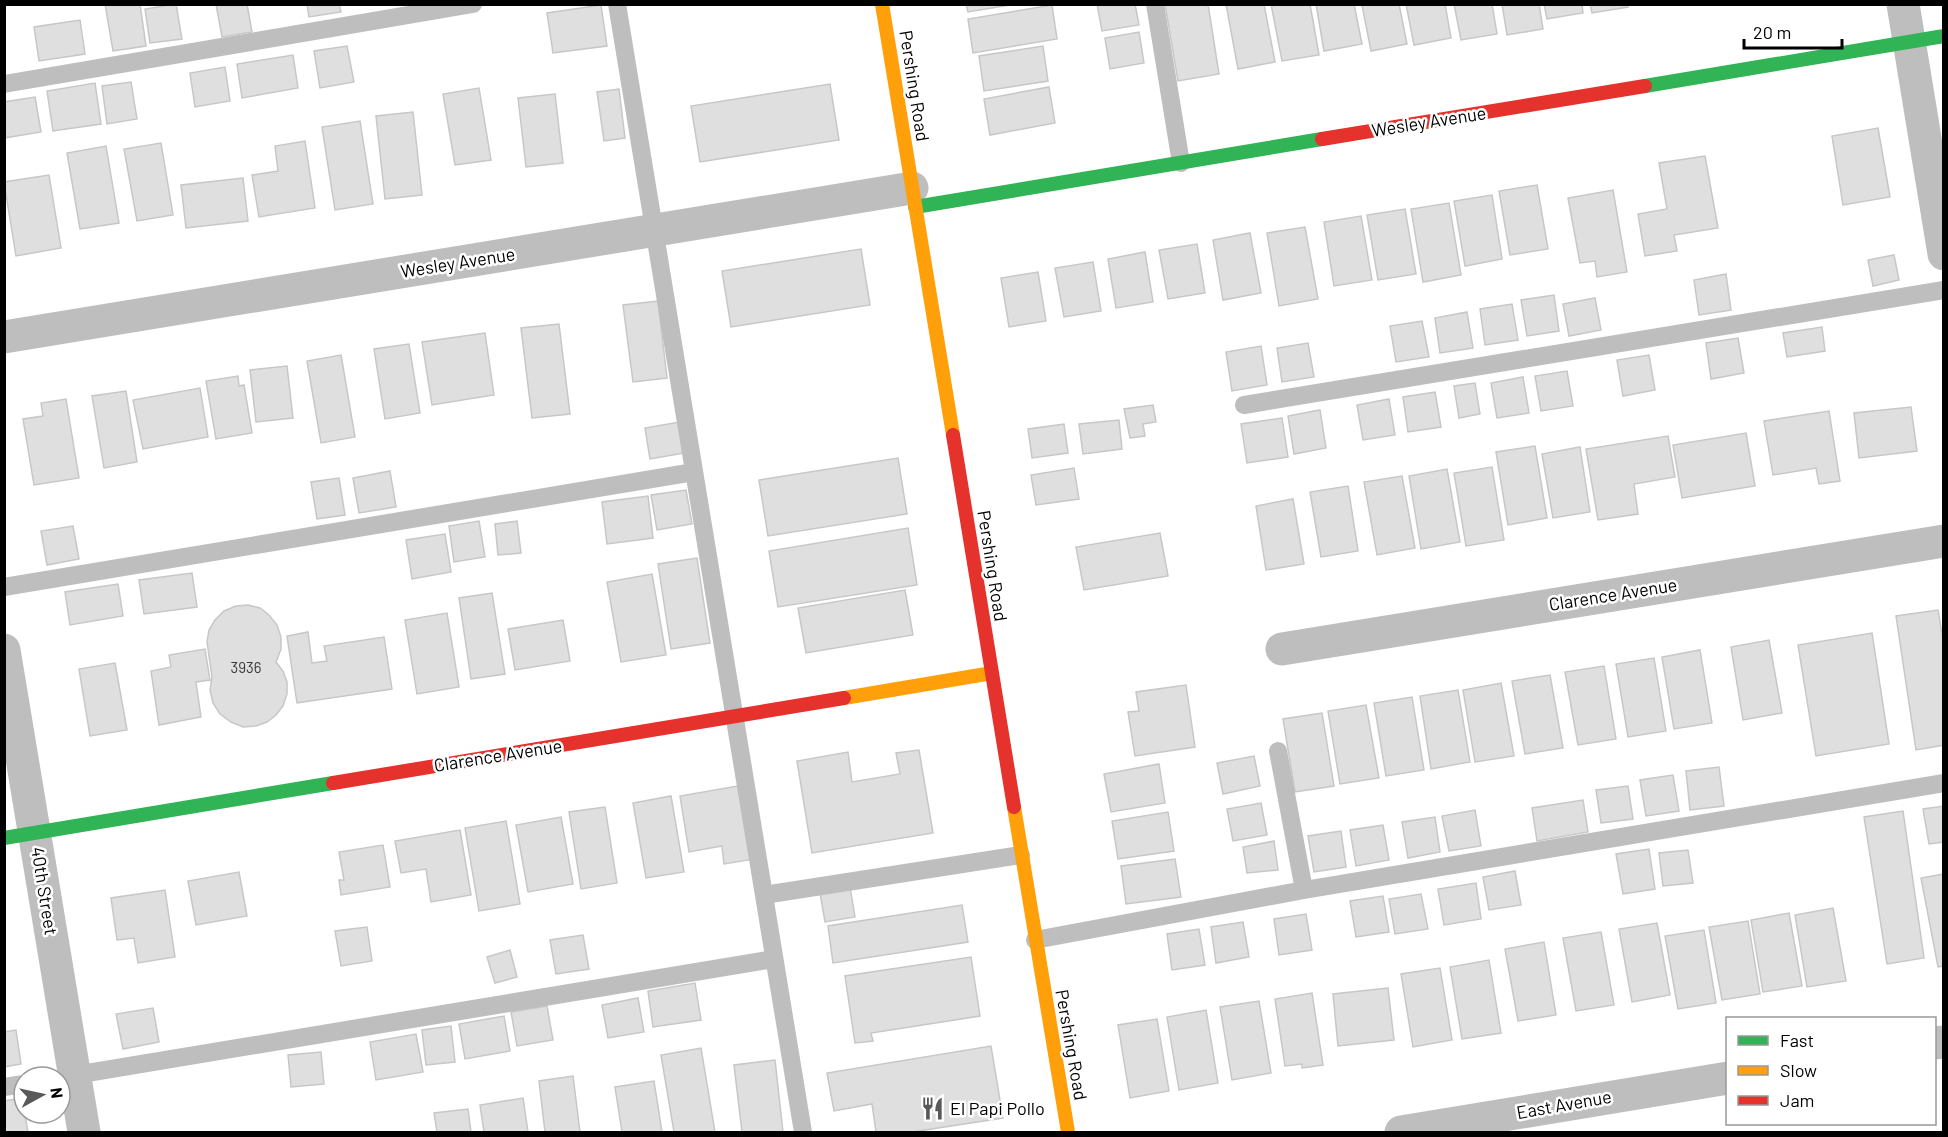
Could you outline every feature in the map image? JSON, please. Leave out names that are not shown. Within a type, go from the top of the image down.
[{"type":"street","name":"Pershing Road","points":[[882,4],[1068,1132]]},
{"type":"street","points":[[1902,4],[1944,254]]},
{"type":"street","name":"Wesley Avenue","points":[[4,337],[654,231],[1181,163],[1944,36]]},
{"type":"street","name":"Clarence Avenue","points":[[1282,649],[1944,541]]},
{"type":"street","name":"40th Street","points":[[4,650],[20,835],[65,1065]]},
{"type":"street","name":"Clarence Avenue","points":[[20,835],[992,673]]},
{"type":"street","name":"East Avenue","points":[[1401,1132],[1726,1078]]},
{"type":"street","name":"40th Street","points":[[72,1093],[84,1132]]},
{"type":"lane","points":[[4,84],[473,4]]},
{"type":"lane","points":[[617,4],[802,1132]]},
{"type":"lane","points":[[1155,4],[1181,163]]},
{"type":"lane","points":[[1244,405],[1944,290]]},
{"type":"lane","points":[[4,587],[694,472]]},
{"type":"lane","points":[[1278,751],[1304,890]]},
{"type":"lane","points":[[1035,940],[1304,890],[1944,783]]},
{"type":"lane","points":[[764,896],[1021,855]]},
{"type":"lane","points":[[72,1076],[774,959]]},
{"type":"building","points":[[105,4],[140,4],[146,46],[113,51]]},
{"type":"building","points":[[176,4],[182,39],[150,43],[145,9]]},
{"type":"building","points":[[216,4],[247,4],[252,32],[222,37]]},
{"type":"building","points":[[307,4],[339,4],[341,12],[309,17]]},
{"type":"building","points":[[966,4],[1016,4],[968,12]]},
{"type":"building","points":[[1097,4],[1135,4],[1139,25],[1102,31]]},
{"type":"building","points":[[1165,4],[1208,4],[1219,74],[1178,81]]},
{"type":"building","points":[[1226,4],[1264,4],[1275,62],[1238,69]]},
{"type":"building","points":[[1271,4],[1310,4],[1319,55],[1282,61]]},
{"type":"building","points":[[1316,4],[1354,4],[1362,44],[1324,51]]},
{"type":"building","points":[[1399,4],[1407,44],[1371,51],[1362,5]]},
{"type":"building","points":[[1406,4],[1445,4],[1451,38],[1414,45]]},
{"type":"building","points":[[1454,4],[1492,4],[1497,34],[1461,40]]},
{"type":"building","points":[[1502,4],[1539,4],[1543,29],[1507,35]]},
{"type":"building","points":[[1544,4],[1582,4],[1583,13],[1547,19]]},
{"type":"building","points":[[1590,4],[1628,4],[1628,7],[1592,13]]},
{"type":"building","points":[[601,5],[607,46],[553,53],[547,13]]},
{"type":"building","points":[[1052,5],[1057,39],[973,53],[968,19]]},
{"type":"building","points":[[80,20],[85,54],[39,61],[34,27]]},
{"type":"building","points":[[1139,32],[1144,63],[1110,69],[1105,38]]},
{"type":"building","points":[[347,46],[354,82],[320,88],[314,51]]},
{"type":"building","points":[[1043,46],[1048,81],[984,91],[979,56]]},
{"type":"building","points":[[293,55],[298,88],[242,98],[237,64]]},
{"type":"building","points":[[225,67],[230,101],[195,107],[190,73]]},
{"type":"building","points":[[131,82],[137,119],[107,124],[102,86]]},
{"type":"building","points":[[95,83],[101,124],[53,131],[47,91]]},
{"type":"building","points":[[830,84],[839,140],[700,162],[691,106]]},
{"type":"building","points":[[1049,87],[1055,123],[990,135],[984,99]]},
{"type":"building","points":[[479,88],[491,160],[455,165],[443,94]]},
{"type":"building","points":[[619,89],[625,138],[604,141],[597,92]]},
{"type":"building","points":[[555,94],[563,163],[526,167],[518,98]]},
{"type":"building","points":[[35,97],[41,132],[4,138],[4,102]]},
{"type":"building","points":[[413,112],[422,195],[385,199],[376,116]]},
{"type":"building","points":[[360,121],[373,204],[335,210],[322,127]]},
{"type":"building","points":[[1878,128],[1890,197],[1843,205],[1832,136]]},
{"type":"building","points":[[305,141],[315,208],[259,217],[252,175],[278,171],[275,146]]},
{"type":"building","points":[[161,143],[173,215],[137,221],[124,149]]},
{"type":"building","points":[[106,146],[119,223],[80,229],[67,153]]},
{"type":"building","points":[[1705,156],[1718,228],[1674,235],[1677,251],[1645,256],[1638,214],[1667,209],[1659,163]]},
{"type":"building","points":[[49,175],[61,248],[16,256],[4,182]]},
{"type":"building","points":[[243,178],[248,221],[186,228],[181,185]]},
{"type":"building","points":[[1537,185],[1548,249],[1510,255],[1499,191]]},
{"type":"building","points":[[1613,190],[1627,272],[1597,277],[1595,261],[1580,263],[1568,198]]},
{"type":"building","points":[[1492,195],[1502,259],[1465,266],[1454,201]]},
{"type":"building","points":[[1449,203],[1461,275],[1423,282],[1411,209]]},
{"type":"building","points":[[1405,209],[1416,274],[1378,280],[1367,215]]},
{"type":"building","points":[[1361,216],[1372,280],[1334,286],[1324,222]]},
{"type":"building","points":[[1305,227],[1318,299],[1279,306],[1267,233]]},
{"type":"building","points":[[1250,233],[1261,293],[1223,300],[1213,240]]},
{"type":"building","points":[[1197,244],[1205,293],[1168,299],[1159,250]]},
{"type":"building","points":[[861,249],[870,305],[731,327],[722,271]]},
{"type":"building","points":[[1145,252],[1153,302],[1116,308],[1108,259]]},
{"type":"building","points":[[1894,255],[1899,280],[1873,286],[1868,260]]},
{"type":"building","points":[[1093,262],[1101,311],[1064,317],[1055,268]]},
{"type":"building","points":[[1038,272],[1046,321],[1009,327],[1001,278]]},
{"type":"building","points":[[1726,274],[1731,310],[1699,315],[1694,280]]},
{"type":"building","points":[[1554,295],[1559,331],[1527,336],[1521,300]]},
{"type":"building","points":[[1595,298],[1601,330],[1569,336],[1563,304]]},
{"type":"building","points":[[658,301],[667,378],[633,382],[623,305]]},
{"type":"building","points":[[1512,304],[1518,340],[1485,345],[1480,309]]},
{"type":"building","points":[[1467,312],[1473,348],[1440,353],[1435,318]]},
{"type":"building","points":[[1422,321],[1429,357],[1396,362],[1390,326]]},
{"type":"building","points":[[559,324],[570,414],[532,418],[521,328]]},
{"type":"building","points":[[1822,327],[1825,351],[1787,357],[1783,333]]},
{"type":"building","points":[[485,333],[494,395],[432,405],[422,342]]},
{"type":"building","points":[[1738,338],[1744,373],[1711,379],[1706,343]]},
{"type":"building","points":[[1308,343],[1314,377],[1282,382],[1277,348]]},
{"type":"building","points":[[409,344],[420,413],[385,419],[374,349]]},
{"type":"building","points":[[1261,346],[1267,385],[1232,391],[1226,352]]},
{"type":"building","points":[[341,355],[355,437],[321,443],[307,361]]},
{"type":"building","points":[[1649,355],[1655,390],[1623,396],[1617,360]]},
{"type":"building","points":[[287,366],[293,418],[256,422],[250,370]]},
{"type":"building","points":[[1567,371],[1573,406],[1541,411],[1535,376]]},
{"type":"building","points":[[238,376],[239,386],[244,385],[252,433],[216,439],[206,381]]},
{"type":"building","points":[[1523,377],[1529,413],[1497,418],[1491,383]]},
{"type":"building","points":[[1475,383],[1480,414],[1459,418],[1454,386]]},
{"type":"building","points":[[200,388],[208,437],[143,449],[133,400]]},
{"type":"building","points":[[126,391],[137,462],[104,468],[92,396]]},
{"type":"building","points":[[1435,392],[1441,427],[1408,432],[1403,397]]},
{"type":"building","points":[[66,399],[79,478],[34,485],[23,419],[43,416],[41,403]]},
{"type":"building","points":[[1389,399],[1395,435],[1363,440],[1357,405]]},
{"type":"building","points":[[1153,405],[1156,422],[1143,424],[1145,436],[1130,438],[1124,409]]},
{"type":"building","points":[[1911,407],[1917,451],[1859,458],[1854,413]]},
{"type":"building","points":[[1320,410],[1326,448],[1294,454],[1288,416]]},
{"type":"building","points":[[1829,411],[1840,481],[1819,484],[1816,468],[1773,475],[1764,421]]},
{"type":"building","points":[[1282,418],[1288,457],[1247,463],[1241,424]]},
{"type":"building","points":[[1119,420],[1122,449],[1083,454],[1079,424]]},
{"type":"building","points":[[679,422],[685,453],[650,459],[645,428]]},
{"type":"building","points":[[1064,424],[1068,453],[1032,458],[1028,429]]},
{"type":"building","points":[[1746,433],[1755,486],[1682,498],[1673,445]]},
{"type":"building","points":[[1668,436],[1675,477],[1634,484],[1638,514],[1598,520],[1586,449]]},
{"type":"building","points":[[1535,446],[1547,518],[1508,525],[1496,452]]},
{"type":"building","points":[[1580,447],[1590,512],[1553,518],[1542,454]]},
{"type":"building","points":[[898,458],[907,514],[768,536],[759,480]]},
{"type":"building","points":[[1492,467],[1504,540],[1466,546],[1454,473]]},
{"type":"building","points":[[1074,468],[1079,499],[1036,505],[1031,475]]},
{"type":"building","points":[[1447,469],[1460,542],[1421,549],[1409,476]]},
{"type":"building","points":[[390,471],[396,507],[359,513],[353,478]]},
{"type":"building","points":[[1402,476],[1415,548],[1377,555],[1364,482]]},
{"type":"building","points":[[339,478],[345,515],[317,519],[311,482]]},
{"type":"building","points":[[1348,486],[1358,551],[1321,557],[1310,492]]},
{"type":"building","points":[[686,490],[692,524],[657,530],[651,495]]},
{"type":"building","points":[[648,496],[653,538],[607,544],[602,502]]},
{"type":"building","points":[[1293,499],[1304,564],[1266,570],[1256,506]]},
{"type":"building","points":[[479,521],[485,557],[454,562],[449,526]]},
{"type":"building","points":[[517,521],[521,553],[498,555],[495,524]]},
{"type":"building","points":[[73,526],[79,559],[47,565],[41,531]]},
{"type":"building","points":[[908,528],[917,585],[778,607],[769,551]]},
{"type":"building","points":[[1160,533],[1168,576],[1084,590],[1076,547]]},
{"type":"building","points":[[445,534],[451,572],[412,579],[406,540]]},
{"type":"building","points":[[697,558],[710,643],[671,649],[658,564]]},
{"type":"building","points":[[192,573],[197,607],[144,614],[139,580]]},
{"type":"building","points":[[652,574],[666,655],[621,662],[607,582]]},
{"type":"building","points":[[118,584],[123,616],[70,625],[65,592]]},
{"type":"building","points":[[905,590],[913,635],[806,653],[798,608]]},
{"type":"building","points":[[492,593],[505,674],[471,679],[459,598]]},
{"type":"building","points":[[248,605],[260,608],[277,625],[281,637],[281,649],[276,662],[287,682],[287,694],[283,706],[267,722],[243,727],[220,714],[213,703],[207,642],[209,630],[224,611],[236,606]]},
{"type":"building","points":[[1938,610],[1944,646],[1944,745],[1916,750],[1896,616]]},
{"type":"building","points":[[447,613],[459,687],[417,694],[405,620]]},
{"type":"building","points":[[563,620],[570,661],[515,670],[508,629]]},
{"type":"building","points":[[308,632],[312,663],[327,661],[324,646],[384,637],[392,689],[297,703],[287,636]]},
{"type":"building","points":[[1872,633],[1889,744],[1816,756],[1798,645]]},
{"type":"building","points":[[1769,640],[1782,713],[1743,720],[1731,647]]},
{"type":"building","points":[[205,649],[210,680],[196,682],[201,717],[159,725],[151,671],[171,667],[169,655]]},
{"type":"building","points":[[1700,650],[1712,723],[1674,729],[1662,657]]},
{"type":"building","points":[[1654,658],[1666,731],[1628,737],[1616,664]]},
{"type":"building","points":[[115,663],[127,730],[90,736],[79,669]]},
{"type":"building","points":[[1604,666],[1616,739],[1578,745],[1565,672]]},
{"type":"building","points":[[1550,675],[1563,748],[1525,754],[1512,681]]},
{"type":"building","points":[[1501,683],[1514,756],[1475,762],[1463,690]]},
{"type":"building","points":[[1186,685],[1195,747],[1135,756],[1128,712],[1139,711],[1136,692]]},
{"type":"building","points":[[1458,690],[1470,762],[1431,769],[1420,696]]},
{"type":"building","points":[[1412,697],[1424,770],[1386,776],[1374,703]]},
{"type":"building","points":[[1366,705],[1379,778],[1340,784],[1328,711]]},
{"type":"building","points":[[1322,713],[1334,786],[1295,792],[1283,719]]},
{"type":"building","points":[[919,750],[933,833],[812,853],[797,761],[848,752],[852,782],[900,774],[896,753]]},
{"type":"building","points":[[1254,756],[1260,786],[1223,794],[1217,763]]},
{"type":"building","points":[[1159,764],[1165,803],[1111,812],[1104,774]]},
{"type":"building","points":[[1719,767],[1724,806],[1690,810],[1686,771]]},
{"type":"building","points":[[1673,775],[1679,811],[1646,816],[1640,780]]},
{"type":"building","points":[[743,785],[755,859],[724,864],[722,846],[689,852],[680,796]]},
{"type":"building","points":[[1628,786],[1633,819],[1601,823],[1596,790]]},
{"type":"building","points":[[671,796],[684,872],[646,878],[633,803]]},
{"type":"building","points":[[1583,800],[1588,832],[1537,841],[1532,808]]},
{"type":"building","points":[[1261,803],[1267,835],[1233,841],[1227,809]]},
{"type":"building","points":[[1944,806],[1944,842],[1929,844],[1923,809]]},
{"type":"building","points":[[605,807],[617,883],[581,889],[569,812]]},
{"type":"building","points":[[1475,810],[1481,846],[1449,851],[1442,816]]},
{"type":"building","points":[[1903,811],[1924,958],[1887,964],[1864,817]]},
{"type":"building","points":[[1168,812],[1174,851],[1118,859],[1112,821]]},
{"type":"building","points":[[561,817],[573,884],[528,892],[516,825]]},
{"type":"building","points":[[1435,817],[1440,852],[1408,858],[1402,822]]},
{"type":"building","points":[[506,821],[520,904],[479,911],[465,828]]},
{"type":"building","points":[[1383,825],[1389,860],[1356,866],[1350,830]]},
{"type":"building","points":[[460,830],[471,895],[431,902],[426,869],[401,873],[395,841]]},
{"type":"building","points":[[1341,831],[1346,867],[1314,872],[1308,836]]},
{"type":"building","points":[[1274,841],[1278,870],[1247,873],[1243,847]]},
{"type":"building","points":[[383,845],[390,887],[341,895],[339,880],[344,880],[339,852]]},
{"type":"building","points":[[1649,849],[1655,889],[1623,894],[1616,854]]},
{"type":"building","points":[[1688,850],[1693,883],[1663,886],[1659,853]]},
{"type":"building","points":[[1175,859],[1181,897],[1126,904],[1121,866]]},
{"type":"building","points":[[1515,871],[1521,905],[1489,910],[1483,877]]},
{"type":"building","points":[[239,872],[247,916],[196,925],[188,881]]},
{"type":"building","points":[[1944,874],[1944,966],[1938,967],[1921,878]]},
{"type":"building","points":[[1476,883],[1481,919],[1444,925],[1438,889]]},
{"type":"building","points":[[850,887],[855,917],[825,922],[820,893]]},
{"type":"building","points":[[165,890],[175,957],[138,963],[134,938],[117,940],[111,898]]},
{"type":"building","points":[[1421,894],[1428,929],[1395,934],[1389,899]]},
{"type":"building","points":[[1383,896],[1389,932],[1356,937],[1350,901]]},
{"type":"building","points":[[962,905],[968,942],[833,963],[828,926]]},
{"type":"building","points":[[1833,908],[1846,981],[1807,987],[1795,915]]},
{"type":"building","points":[[1789,913],[1802,986],[1763,992],[1751,920]]},
{"type":"building","points":[[1306,914],[1312,950],[1279,955],[1274,919]]},
{"type":"building","points":[[1748,921],[1760,994],[1722,1000],[1709,927]]},
{"type":"building","points":[[1243,922],[1249,957],[1216,963],[1211,927]]},
{"type":"building","points":[[1657,923],[1670,995],[1632,1002],[1619,929]]},
{"type":"building","points":[[367,927],[372,961],[341,966],[335,931]]},
{"type":"building","points":[[1199,929],[1205,965],[1172,970],[1167,934]]},
{"type":"building","points":[[1704,930],[1716,1003],[1678,1009],[1665,936]]},
{"type":"building","points":[[1601,932],[1614,1005],[1576,1011],[1563,938]]},
{"type":"building","points":[[583,935],[589,969],[556,974],[550,940]]},
{"type":"building","points":[[1544,942],[1556,1015],[1518,1021],[1505,949]]},
{"type":"building","points":[[510,950],[517,977],[495,983],[487,957]]},
{"type":"building","points":[[971,957],[980,1016],[871,1033],[873,1041],[855,1043],[845,976]]},
{"type":"building","points":[[1489,960],[1501,1033],[1462,1039],[1450,967]]},
{"type":"building","points":[[1440,968],[1452,1040],[1413,1047],[1401,974]]},
{"type":"building","points":[[695,983],[701,1020],[653,1027],[648,991]]},
{"type":"building","points":[[1388,988],[1394,1040],[1338,1046],[1333,994]]},
{"type":"building","points":[[1312,993],[1323,1065],[1302,1068],[1302,1064],[1285,1066],[1275,999]]},
{"type":"building","points":[[638,998],[644,1032],[608,1038],[602,1005]]},
{"type":"building","points":[[1259,1001],[1271,1073],[1232,1080],[1220,1007]]},
{"type":"building","points":[[547,1006],[553,1040],[517,1046],[511,1012]]},
{"type":"building","points":[[153,1008],[159,1042],[123,1049],[116,1014]]},
{"type":"building","points":[[1206,1010],[1218,1083],[1179,1090],[1167,1017]]},
{"type":"building","points":[[504,1016],[510,1051],[465,1059],[459,1024]]},
{"type":"building","points":[[1157,1019],[1169,1091],[1130,1098],[1118,1025]]},
{"type":"building","points":[[451,1026],[455,1062],[426,1065],[422,1030]]},
{"type":"building","points":[[16,1030],[21,1064],[4,1067],[4,1032]]},
{"type":"building","points":[[416,1034],[423,1072],[376,1080],[370,1042]]},
{"type":"building","points":[[991,1046],[1003,1118],[912,1132],[876,1132],[872,1104],[834,1111],[827,1073]]},
{"type":"building","points":[[701,1048],[715,1132],[674,1132],[661,1055]]},
{"type":"building","points":[[321,1052],[324,1084],[291,1087],[288,1055]]},
{"type":"building","points":[[775,1060],[783,1132],[742,1132],[734,1065]]},
{"type":"building","points":[[573,1076],[580,1132],[545,1132],[539,1081]]},
{"type":"building","points":[[654,1081],[662,1132],[622,1132],[615,1087]]},
{"type":"building","points":[[523,1098],[528,1132],[484,1132],[480,1105]]},
{"type":"building","points":[[12,1100],[12,1125],[27,1125],[28,1132],[4,1132],[4,1101]]},
{"type":"building","points":[[468,1109],[471,1132],[437,1132],[434,1113]]},
{"type":"traffic: fast","points":[[1645,86],[1944,36]]},
{"type":"traffic: fast","points":[[915,207],[1322,139]]},
{"type":"traffic: fast","points":[[4,838],[333,783]]},
{"type":"traffic: slow","points":[[882,4],[953,435]]},
{"type":"traffic: slow","points":[[844,698],[992,673]]},
{"type":"traffic: slow","points":[[1014,807],[1068,1132]]},
{"type":"traffic: jam","points":[[1322,139],[1645,86]]},
{"type":"traffic: jam","points":[[953,435],[1014,807]]},
{"type":"traffic: jam","points":[[333,783],[844,698]]},
{"type":"place","name":"El Papi Pollo","points":[[932,1109]]}]
